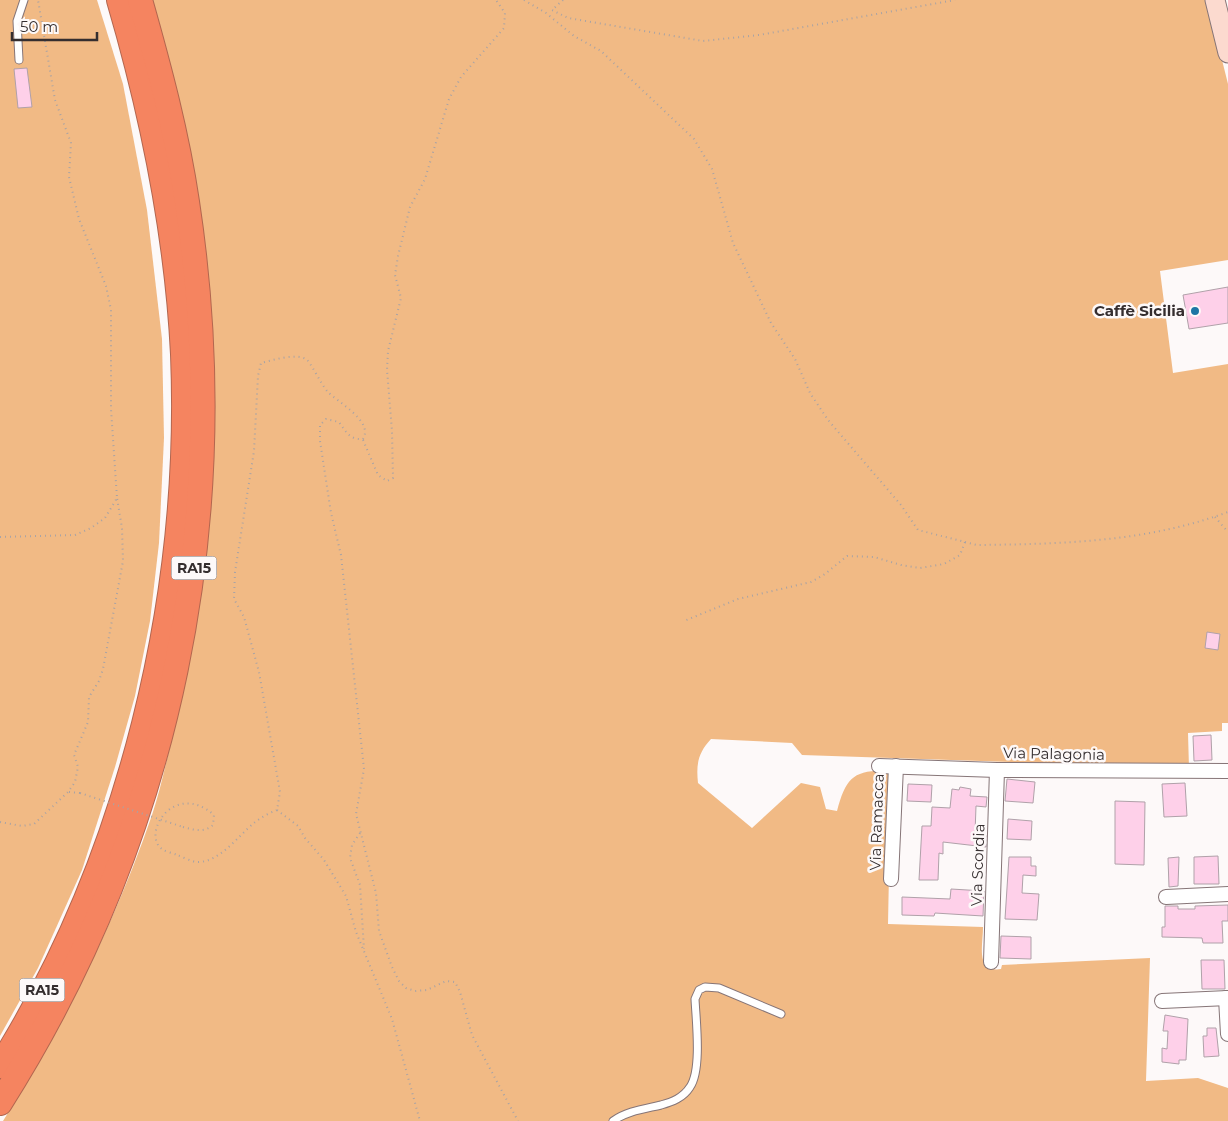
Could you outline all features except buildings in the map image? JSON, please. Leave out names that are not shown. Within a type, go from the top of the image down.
[{"type":"highway","name":"RA15","points":[[0,1066],[50,974],[80,912],[107,843],[144,726],[173,572],[184,422],[179,301],[167,203],[154,132],[140,71],[118,0]]},
{"type":"highway","name":"RA15","points":[[0,1103],[24,1065],[68,984],[99,918],[127,847],[162,732],[185,627],[193,575],[203,453],[204,380],[199,299],[179,156],[159,66],[140,0]]},
{"type":"street","points":[[1214,0],[1228,53]]},
{"type":"street","name":"Via Palagonia","points":[[879,766],[997,770],[1228,771]]},
{"type":"street","name":"Via Ramacca","points":[[891,879],[896,766]]},
{"type":"street","name":"Via Scordia","points":[[991,962],[997,770]]},
{"type":"street","points":[[1166,897],[1228,894]]},
{"type":"street","points":[[1162,1000],[1227,998],[1228,1034]]},
{"type":"lane","points":[[19,60],[17,21],[24,0]]},
{"type":"lane","points":[[613,1121],[622,1114],[672,1102],[684,1095],[692,1086],[696,1060],[696,998],[699,990],[705,987],[719,988],[781,1014]]},
{"type":"path","points":[[0,822],[22,826],[34,824],[68,792],[75,782],[78,766],[74,755],[88,722],[88,698],[99,681],[103,669],[123,561],[122,528],[117,498],[111,409],[111,310],[106,286],[77,211],[69,177],[71,143],[55,100],[38,0]]},
{"type":"path","points":[[277,810],[280,792],[259,672],[244,617],[234,598],[235,572],[254,451],[258,376],[261,363],[292,358],[305,358],[310,362],[317,379],[328,392],[361,420],[365,429],[363,439],[378,475],[387,481],[393,478],[392,431],[387,370],[388,351],[401,298],[395,275],[398,256],[410,207],[425,179],[449,99],[462,77],[504,28],[505,13],[496,0]]},
{"type":"path","points":[[524,0],[546,13],[574,36],[601,51],[694,139],[712,169],[733,243],[771,323],[828,420],[900,505],[918,530],[965,542],[986,545],[1101,541],[1144,535],[1228,512]]},
{"type":"path","points":[[563,0],[552,10],[568,18],[703,41],[759,35],[955,0]]},
{"type":"path","points":[[363,439],[356,440],[349,436],[339,422],[333,419],[326,419],[320,425],[320,441],[330,513],[341,555],[364,769],[356,814],[376,893],[378,922],[383,946],[399,981],[406,988],[427,990],[446,981],[455,982],[460,992],[472,1035],[518,1121]]},
{"type":"path","points":[[0,537],[75,535],[92,528],[105,518],[117,498]]},
{"type":"path","points":[[1214,517],[1228,532]]},
{"type":"path","points":[[684,622],[738,599],[811,582],[825,574],[847,556],[874,557],[901,565],[920,568],[944,564],[960,555],[965,542]]},
{"type":"path","points":[[68,792],[80,793],[183,826],[197,831],[209,828],[213,824],[214,815],[206,808],[189,803],[171,806],[162,815],[158,829],[157,842],[162,849],[196,862],[208,861],[244,834],[253,823],[277,810]]},
{"type":"path","points":[[277,810],[298,826],[340,884],[346,896],[356,932],[392,1019],[420,1121]]},
{"type":"path","points":[[361,832],[352,845],[350,858],[360,885],[364,951]]},
{"type":"shaded area","points":[[0,0],[97,0],[123,84],[147,210],[162,339],[164,438],[159,543],[150,621],[135,696],[115,767],[82,870],[38,968],[0,1036]]},
{"type":"shaded area","points":[[152,0],[1207,0],[1228,84],[1228,260],[1160,271],[1173,373],[1228,364],[1228,723],[1222,723],[1222,731],[1188,733],[1189,768],[802,755],[792,743],[711,739],[701,754],[697,776],[698,783],[752,828],[801,783],[820,787],[826,809],[837,811],[844,790],[854,778],[868,772],[891,771],[888,924],[983,927],[982,956],[987,967],[993,969],[1001,969],[1002,965],[1150,958],[1146,1081],[1198,1078],[1228,1088],[1228,1121],[3,1121],[67,1010],[122,895],[152,815],[161,784],[194,639],[206,548],[213,456],[213,364],[207,272],[194,180],[176,90]]},
{"type":"place","name":"Caffè Sicilia","points":[[1195,311]]}]
